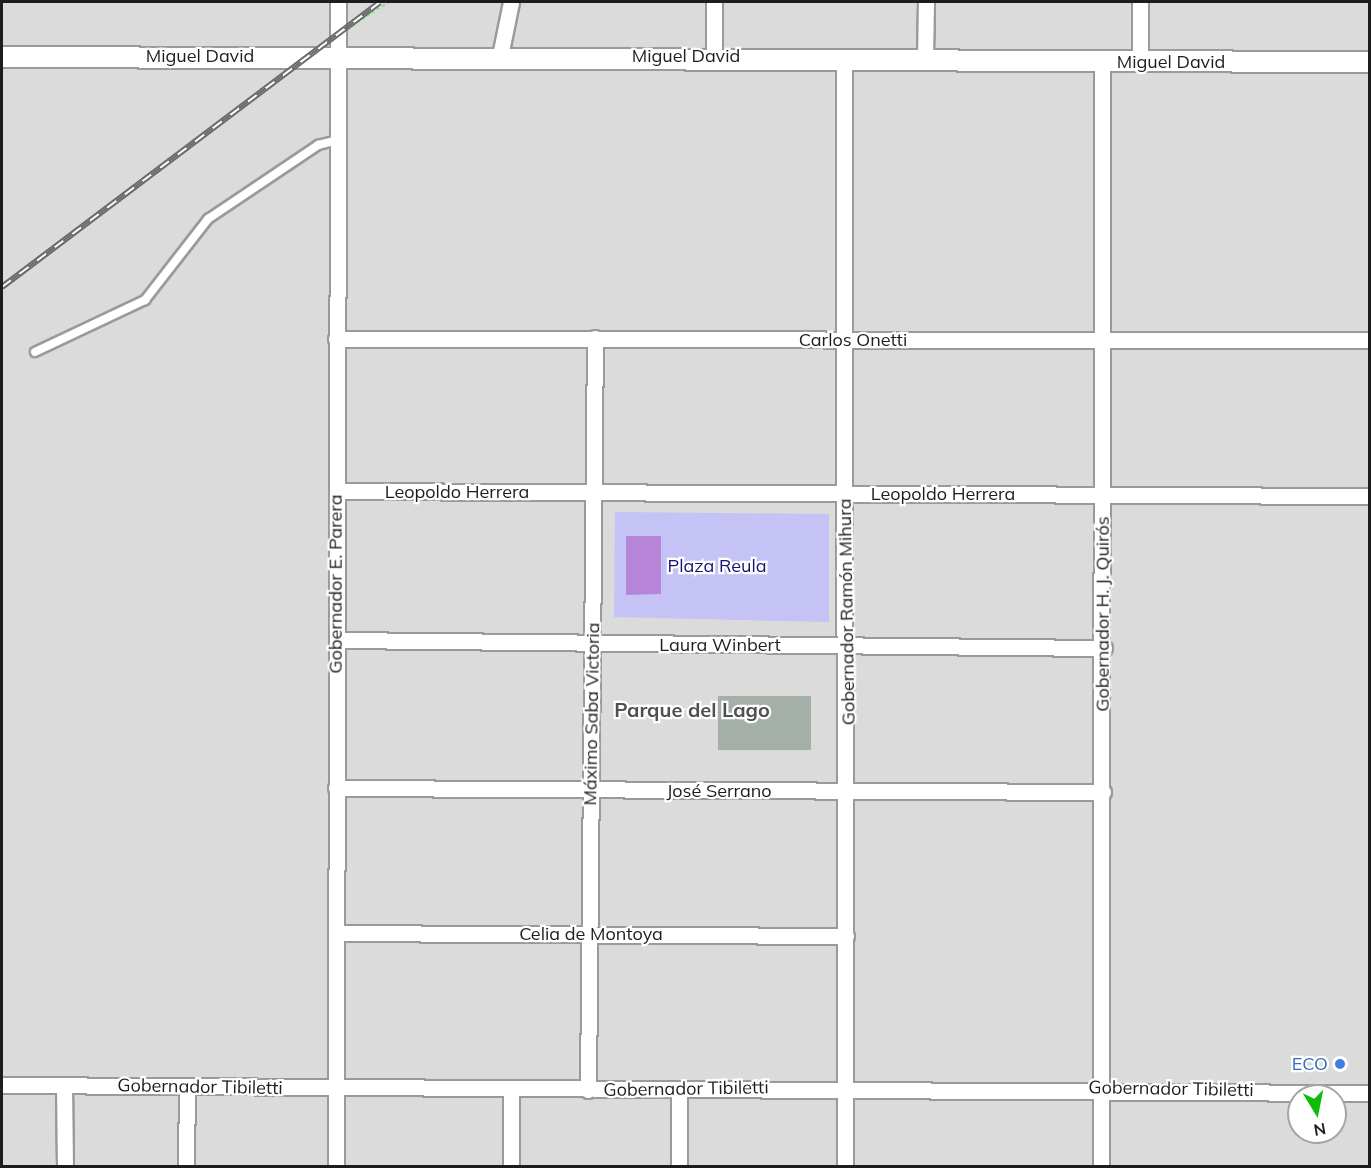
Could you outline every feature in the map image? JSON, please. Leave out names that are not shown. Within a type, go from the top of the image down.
[{"type":"street","name":"Gobernador E. Parera","points":[[336,1167],[338,2]]},
{"type":"street","points":[[500,56],[511,2]]},
{"type":"street","points":[[714,2],[714,56]]},
{"type":"street","points":[[925,58],[926,2]]},
{"type":"street","points":[[1140,2],[1140,62]]},
{"type":"street","name":"Miguel David","points":[[2,57],[714,56],[1102,62],[1370,62]]},
{"type":"street","name":"Gobernador Ramón Mihura","points":[[844,57],[843,340],[848,645],[845,1167]]},
{"type":"street","name":"Gobernador H. J. Quirós","points":[[1101,1167],[1104,648],[1102,62]]},
{"type":"street","name":"Carlos Onetti","points":[[336,339],[595,338],[1102,342],[1370,340]]},
{"type":"street","name":"Máximo Saba Victoria","points":[[588,1090],[595,338]]},
{"type":"street","name":"Leopoldo Herrera","points":[[336,491],[1370,496]]},
{"type":"street","name":"Laura Winbert","points":[[337,640],[593,645],[1104,648]]},
{"type":"street","name":"José Serrano","points":[[336,788],[1103,792]]},
{"type":"street","name":"Celia de Montoya","points":[[336,933],[846,936]]},
{"type":"street","name":"Gobernador Tibiletti","points":[[2,1085],[511,1091],[845,1087],[1101,1088],[1370,1093]]},
{"type":"street","points":[[64,1085],[65,1167]]},
{"type":"street","points":[[186,1167],[187,1087]]},
{"type":"street","points":[[679,1090],[679,1167]]},
{"type":"street","points":[[511,1091],[511,1167]]},
{"type":"lane","points":[[35,352],[145,300],[208,219],[318,145],[338,140]]},
{"type":"path","points":[[338,24],[355,27],[389,2]]},
{"type":"shaded area","points":[[2,2],[1369,2],[1369,1166],[2,1166]]},
{"type":"shaded area","points":[[626,536],[661,536],[661,594],[626,595]]},
{"type":"green space","name":"Plaza Reula","points":[[615,512],[829,514],[829,622],[614,617]]},
{"type":"building","points":[[718,696],[811,696],[811,750],[718,750]]},
{"type":"railway","points":[[2,287],[380,2]]},
{"type":"place","name":"ECO","points":[[1340,1064]]},
{"type":"district","name":"Parque del Lago","points":[[692,709]]}]
